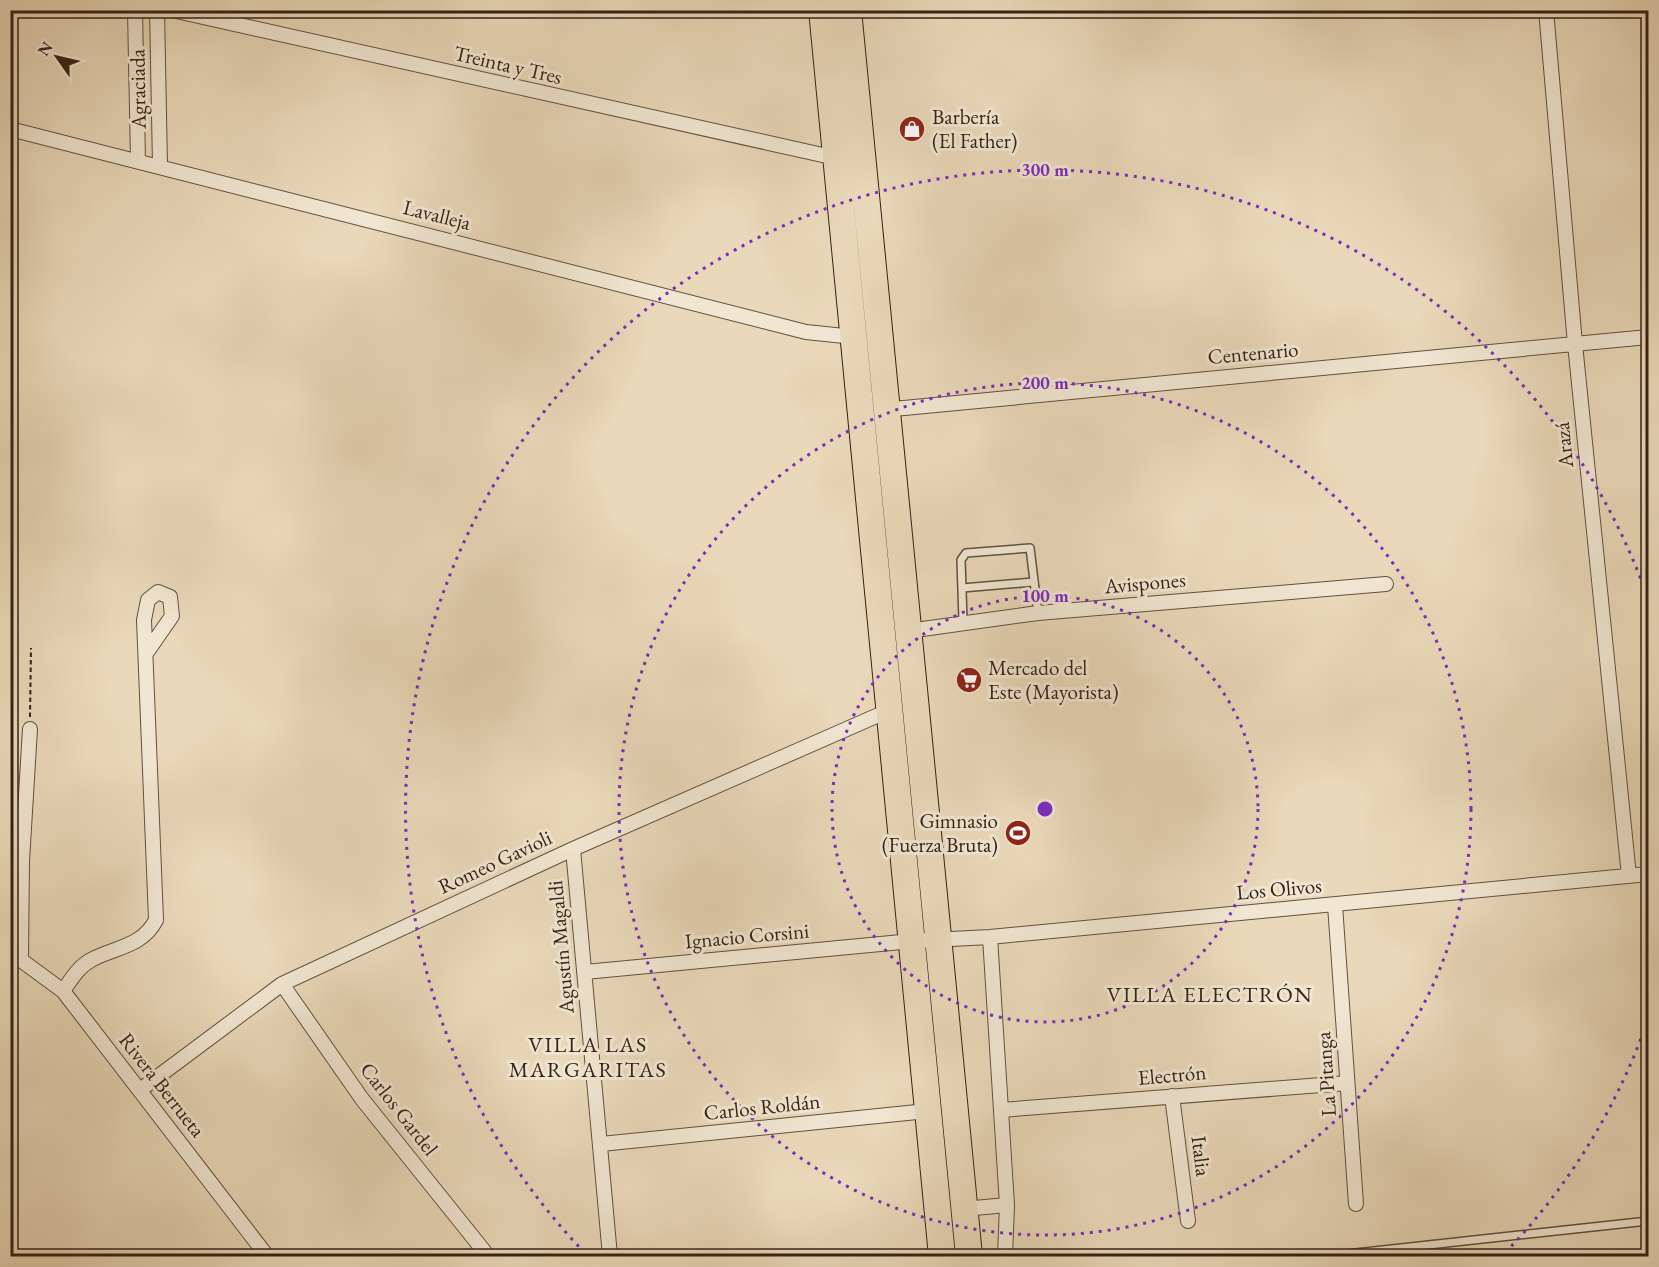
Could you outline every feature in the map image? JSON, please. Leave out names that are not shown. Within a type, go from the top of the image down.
[{"type":"highway","points":[[822,10],[854,336],[873,411],[908,631],[924,941],[927,1111],[942,1257]]},
{"type":"highway","points":[[848,10],[890,710],[969,1257]]},
{"type":"street","name":"Agraciada","points":[[135,10],[138,161]]},
{"type":"street","name":"Agraciada","points":[[158,10],[160,166]]},
{"type":"street","name":"Treinta y Tres","points":[[172,10],[836,158]]},
{"type":"street","name":"Arazá","points":[[1546,10],[1575,344],[1629,876]]},
{"type":"street","name":"Lavalleja","points":[[10,129],[806,332],[854,336]]},
{"type":"street","name":"Centenario","points":[[873,411],[1648,337]]},
{"type":"street","name":"Avispones","points":[[908,631],[963,621],[1038,613],[1386,584]]},
{"type":"street","points":[[63,992],[76,973],[89,961],[141,939],[156,920],[147,652]]},
{"type":"street","name":"Romeo Gavioli","points":[[140,1090],[282,984],[573,849],[890,710]]},
{"type":"street","points":[[16,955],[30,729]]},
{"type":"street","name":"Agustín Magaldi","points":[[573,849],[610,1257]]},
{"type":"street","name":"Los Olivos","points":[[924,941],[990,937],[1648,874]]},
{"type":"street","name":"La Pitanga","points":[[1335,905],[1356,1204]]},
{"type":"street","points":[[990,937],[1007,1205],[1005,1257]]},
{"type":"street","name":"Ignacio Corsini","points":[[585,972],[924,941]]},
{"type":"street","name":"Rivera Berrueta","points":[[16,955],[63,992],[267,1257]]},
{"type":"street","name":"Carlos Gardel","points":[[282,984],[363,1099],[488,1257]]},
{"type":"street","name":"Electrón","points":[[1001,1110],[1347,1083]]},
{"type":"street","name":"Italia","points":[[1172,1096],[1188,1221]]},
{"type":"street","name":"Carlos Roldán","points":[[601,1144],[927,1111]]},
{"type":"street","points":[[963,1209],[1007,1205]]},
{"type":"lane","points":[[963,621],[961,560],[966,553],[1027,547],[1032,551],[1033,582],[1038,613]]},
{"type":"lane","points":[[962,588],[1033,582]]},
{"type":"lane","points":[[1328,1257],[1648,1221]]},
{"type":"path","points":[[30,729],[31,648]]},
{"type":"place","name":"Barbería (El Father)","points":[[912,129]]},
{"type":"place","name":"Mercado del Este (Mayorista)","points":[[969,680]]},
{"type":"place","name":"Gimnasio (Fuerza Bruta)","points":[[1018,833]]},
{"type":"district","name":"VILLA ELECTRÓN","points":[[1210,994]]},
{"type":"district","name":"VILLA LAS MARGARITAS","points":[[588,1056]]}]
